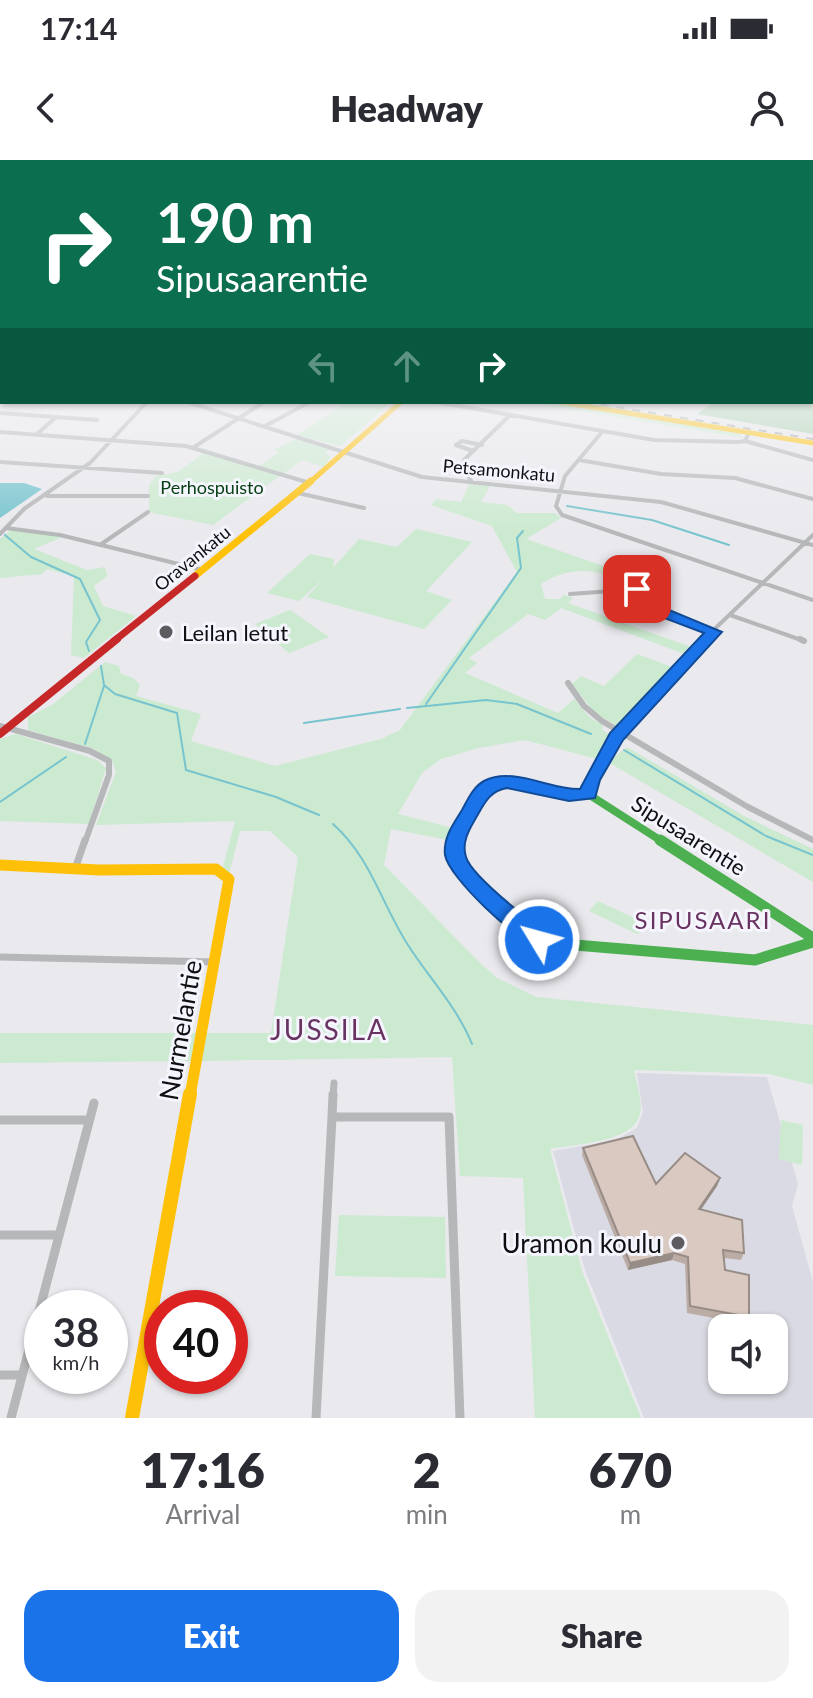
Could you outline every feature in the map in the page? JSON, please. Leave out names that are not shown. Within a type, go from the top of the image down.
[{"type":"street","points":[[52,417],[97,420]]},
{"type":"street","points":[[37,434],[56,417]]},
{"type":"street","points":[[0,534],[44,496],[85,467],[130,417]]},
{"type":"street","name":"Petsamonkatu","points":[[235,417],[422,477],[676,505],[813,545]]},
{"type":"street","points":[[265,426],[282,417]]},
{"type":"street","name":"Oravankatu","points":[[3,729],[298,493],[385,417]]},
{"type":"street","points":[[472,482],[462,463],[508,417]]},
{"type":"street","points":[[519,417],[660,441],[747,437],[813,460]]},
{"type":"street","points":[[639,417],[747,437],[813,443]]},
{"type":"street","points":[[194,447],[239,418]]},
{"type":"street","points":[[0,432],[194,447],[310,483]]},
{"type":"street","points":[[602,432],[565,476],[556,506],[565,517],[813,600]]},
{"type":"street","points":[[473,451],[456,445],[462,441],[482,445]]},
{"type":"street","points":[[579,460],[661,474],[740,479],[813,499]]},
{"type":"street","points":[[0,462],[162,473]]},
{"type":"street","points":[[298,493],[364,508]]},
{"type":"street","points":[[44,496],[148,496]]},
{"type":"street","points":[[100,545],[148,512]]},
{"type":"street","points":[[6,528],[100,545],[203,570]]},
{"type":"street","points":[[588,794],[604,755],[620,732],[730,615],[813,535]]},
{"type":"street","points":[[570,594],[640,589],[647,592],[664,613],[714,632]]},
{"type":"street","points":[[730,615],[804,641]]},
{"type":"street","points":[[568,683],[584,706],[620,732],[813,840]]},
{"type":"street","points":[[3,729],[90,751],[109,761],[109,775],[75,869]]},
{"type":"street","name":"Sipusaarentie","points":[[507,782],[569,795],[588,794],[813,940],[755,960],[583,945],[562,947],[539,940],[522,929],[460,865],[455,855],[457,834],[482,792],[492,784],[507,782]]},
{"type":"street","name":"Nurmelantie","points":[[0,865],[221,871],[229,879],[132,1418]]},
{"type":"street","points":[[0,957],[215,962]]},
{"type":"street","points":[[316,1418],[334,1083]]},
{"type":"street","points":[[11,1418],[94,1103]]},
{"type":"street","points":[[332,1117],[449,1117],[460,1418]]},
{"type":"street","points":[[0,1120],[89,1120]]},
{"type":"street","points":[[0,1235],[59,1235]]},
{"type":"street","points":[[0,1375],[22,1375]]},
{"type":"shaded area","points":[[637,1073],[767,1077],[798,1184],[792,1206],[813,1282],[813,1418],[644,1418],[585,1270],[553,1151],[616,1140],[637,1128],[643,1112]]},
{"type":"green space","points":[[324,417],[374,417],[341,446],[297,435]]},
{"type":"green space","points":[[615,417],[640,417],[739,433],[744,438]]},
{"type":"green space","points":[[713,417],[813,417],[813,434]]},
{"type":"green space","name":"Perhospuisto","points":[[298,438],[330,449],[325,453],[331,456],[324,467],[302,460],[213,525],[149,512],[149,485],[156,476],[177,472],[207,451],[256,468],[279,452],[273,450]]},
{"type":"green space","points":[[469,484],[490,486],[481,502],[507,505],[517,513],[555,513],[561,518],[526,539],[623,573],[612,575],[618,588],[611,589],[605,575],[597,573],[580,571],[555,576],[541,584],[545,599],[560,599],[564,595],[573,598],[568,603],[694,648],[687,655],[561,608],[545,620],[528,614],[469,658],[477,663],[465,673],[558,713],[574,699],[589,717],[603,725],[602,730],[613,736],[597,759],[525,740],[478,748],[441,759],[422,773],[398,814],[457,829],[453,841],[391,829],[384,865],[497,978],[536,997],[813,1025],[813,1085],[769,1074],[634,1070],[641,1103],[635,1124],[615,1136],[550,1149],[582,1271],[641,1418],[535,1418],[523,1178],[460,1176],[452,1057],[201,1061],[206,1033],[271,1033],[298,857],[270,831],[240,831],[229,874],[223,867],[235,821],[96,825],[116,772],[112,760],[94,749],[28,730],[28,717],[52,705],[105,662],[119,666],[121,674],[133,678],[140,685],[136,696],[201,714],[191,741],[275,766],[381,739],[400,730],[517,572],[492,526],[431,505],[436,499],[461,502]]},
{"type":"green space","points":[[416,529],[472,542],[426,591],[452,600],[424,629],[307,597],[359,539],[397,547]]},
{"type":"green space","points":[[11,530],[62,537],[34,549],[87,570],[105,567],[107,576],[94,586],[103,606],[136,616],[84,658],[71,655],[74,576],[47,569],[42,574],[0,578],[0,539]]},
{"type":"green space","points":[[310,554],[334,559],[333,570],[299,601],[267,593]]},
{"type":"green space","points":[[290,610],[329,637],[289,653],[255,624]]},
{"type":"green space","points":[[637,654],[675,668],[620,728],[594,712],[572,684],[581,676],[604,686]]},
{"type":"green space","points":[[16,734],[97,760],[106,768],[89,824],[0,821],[0,739]]},
{"type":"green space","points":[[627,747],[746,817],[813,849],[813,882],[608,762]]},
{"type":"green space","points":[[598,901],[651,926],[637,934],[589,911]]},
{"type":"green space","points":[[0,1033],[197,1033],[192,1061],[0,1063]]},
{"type":"green space","points":[[781,1120],[803,1125],[802,1165],[779,1159]]},
{"type":"green space","points":[[339,1215],[445,1217],[446,1278],[335,1276]]},
{"type":"water","points":[[0,483],[24,483],[42,489],[0,518]]},
{"type":"building","name":"Uramon koulu","points":[[633,1136],[656,1184],[685,1153],[720,1178],[699,1209],[742,1220],[744,1253],[723,1250],[725,1270],[749,1275],[749,1314],[690,1306],[688,1257],[674,1253],[630,1263],[583,1148]]},
{"type":"waterway","points":[[567,506],[652,520],[729,545]]},
{"type":"waterway","points":[[426,704],[521,568],[517,538],[523,531]]},
{"type":"waterway","points":[[5,535],[31,557],[80,579],[100,620],[86,642],[89,651]]},
{"type":"waterway","points":[[101,666],[104,685],[115,694],[177,713],[186,770],[276,797],[319,815]]},
{"type":"waterway","points":[[85,744],[104,686]]},
{"type":"waterway","points":[[407,708],[486,700],[517,704],[591,734]]},
{"type":"waterway","points":[[304,723],[400,709]]},
{"type":"waterway","points":[[624,750],[766,836],[813,855]]},
{"type":"waterway","points":[[0,802],[66,757]]},
{"type":"waterway","points":[[333,824],[357,851],[408,945],[451,1005],[472,1044]]},
{"type":"railway","points":[[676,417],[813,439]]},
{"type":"traffic: fast","points":[[813,938],[588,794],[569,795],[499,782],[480,797],[459,830],[456,854],[460,865],[514,920],[546,940],[755,960],[813,942]]},
{"type":"traffic: slow","points":[[195,576],[298,493],[384,417]]},
{"type":"traffic: slow","points":[[651,417],[813,443]]},
{"type":"traffic: slow","points":[[0,865],[99,870],[216,869],[229,879],[132,1418]]},
{"type":"traffic: jam","points":[[0,734],[195,576]]},
{"type":"place","name":"Leilan letut","points":[[166,632]]},
{"type":"place","name":"Uramon koulu","points":[[678,1243]]},
{"type":"district","name":"SIPUSAARI","points":[[703,919]]},
{"type":"district","name":"JUSSILA","points":[[329,1029]]},
{"type":"route","points":[[539,940],[522,929],[460,865],[455,855],[457,834],[482,792],[492,784],[507,782],[569,795],[588,794],[591,780],[616,737],[714,632],[664,613],[654,605],[647,592],[637,589]]}]
